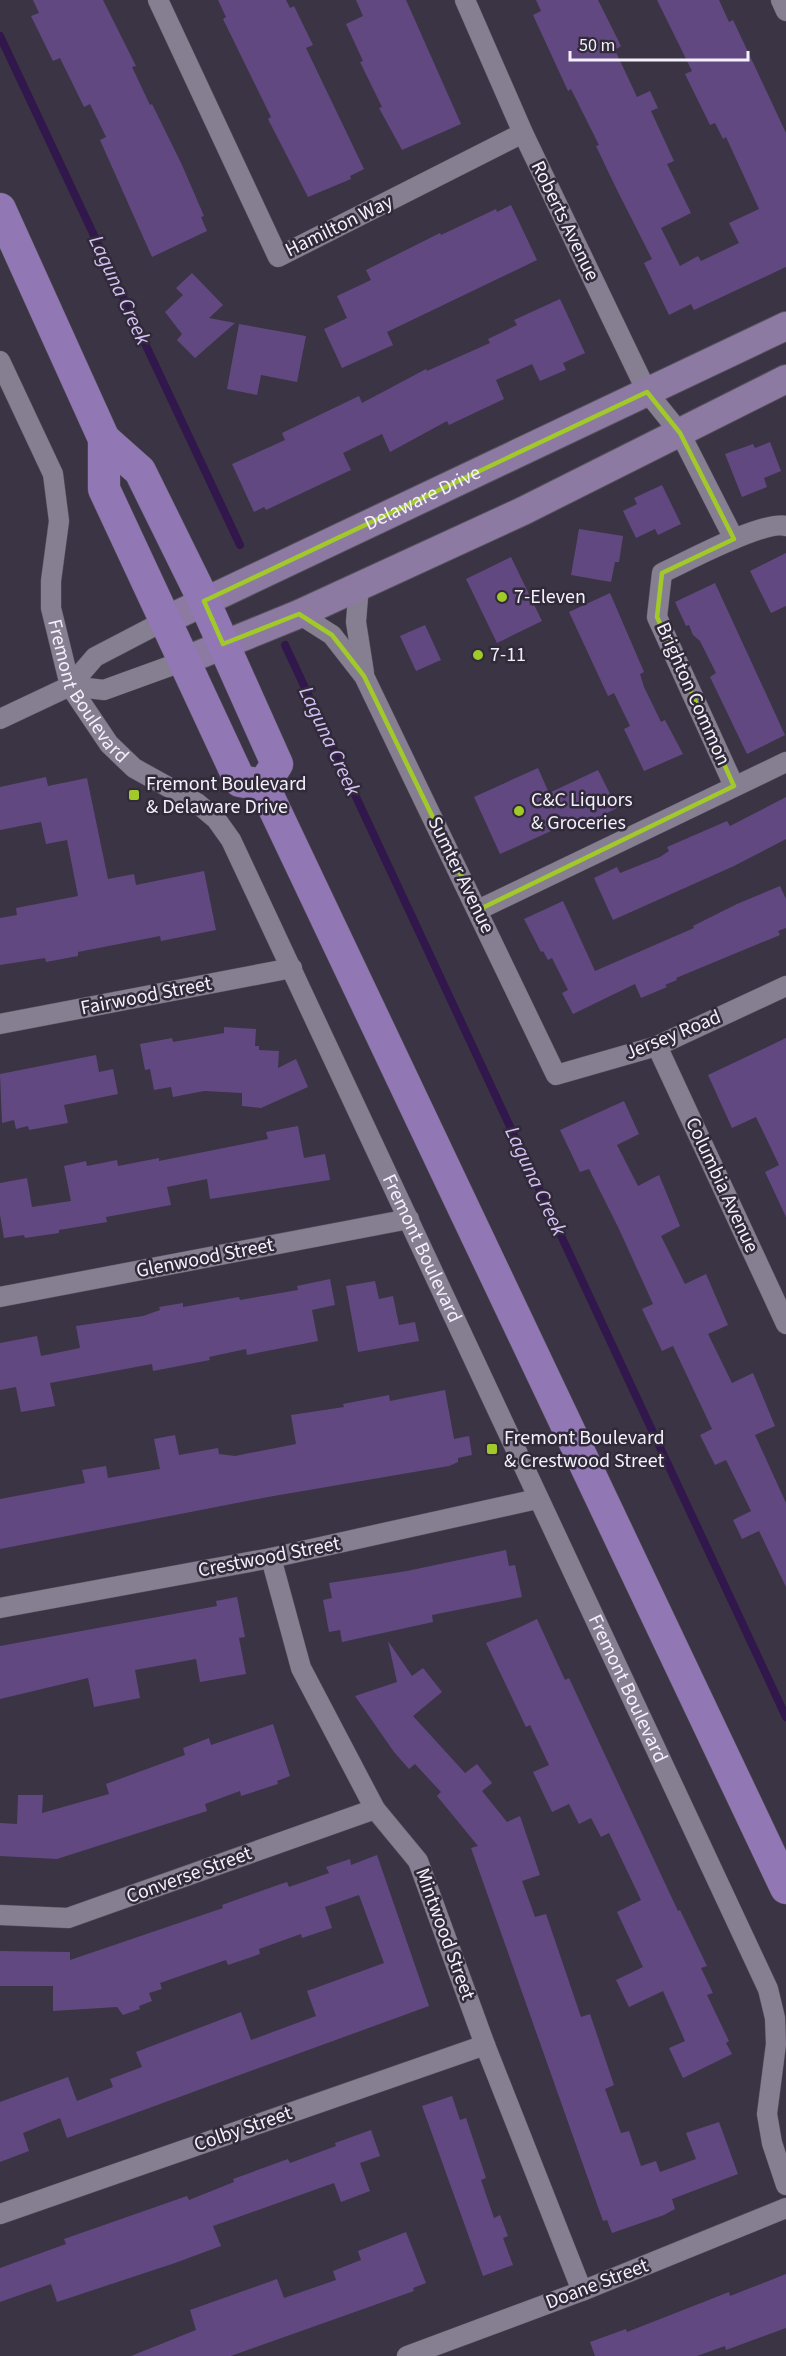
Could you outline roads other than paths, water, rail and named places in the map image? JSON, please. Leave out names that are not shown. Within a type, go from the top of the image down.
[{"type":"main road","points":[[0,209],[104,439],[140,471],[204,601],[277,764],[263,785]]},
{"type":"main road","points":[[104,439],[104,489],[240,781],[263,785]]},
{"type":"main road","points":[[263,785],[786,1888]]},
{"type":"street","name":"Hamilton Way","points":[[158,0],[278,257],[523,133]]},
{"type":"street","name":"Roberts Avenue","points":[[465,0],[523,133],[647,392],[680,433]]},
{"type":"street","points":[[781,0],[786,11]]},
{"type":"street","name":"Delaware Drive","points":[[0,719],[70,686],[95,657],[204,601],[786,326]]},
{"type":"street","name":"Fremont Boulevard","points":[[0,361],[53,474],[59,521],[51,580],[51,608],[70,686],[109,744],[134,768],[197,803],[216,819],[231,840],[410,1219],[537,1499],[768,1989],[775,2018],[776,2044],[767,2114],[772,2143],[786,2186]]},
{"type":"street","points":[[70,686],[104,690],[298,614],[523,511],[786,379]]},
{"type":"street","points":[[680,433],[734,539]]},
{"type":"street","name":"Brighton Common","points":[[734,786],[657,617],[662,573],[734,539],[778,524],[786,526]]},
{"type":"street","name":"Sumter Avenue","points":[[359,585],[356,622],[364,676]]},
{"type":"street","name":"Sumter Avenue","points":[[298,614],[332,635],[364,676],[556,1075]]},
{"type":"street","name":"Brighton Common","points":[[478,910],[786,762]]},
{"type":"street","name":"Fairwood Street","points":[[0,1024],[292,968]]},
{"type":"street","name":"Jersey Road","points":[[556,1075],[657,1046],[786,986]]},
{"type":"street","name":"Columbia Avenue","points":[[657,1046],[786,1324]]},
{"type":"street","name":"Glenwood Street","points":[[0,1297],[410,1219]]},
{"type":"street","name":"Crestwood Street","points":[[0,1608],[271,1558],[537,1499]]},
{"type":"street","name":"Mintwood Street","points":[[271,1558],[301,1668],[375,1809],[418,1861],[485,2045],[582,2291]]},
{"type":"street","name":"Converse Street","points":[[0,1915],[68,1918],[375,1809]]},
{"type":"street","name":"Colby Street","points":[[0,2214],[485,2045]]},
{"type":"street","name":"Doane Street","points":[[407,2356],[582,2291],[786,2208]]},
{"type":"waterway","name":"Laguna Creek","points":[[0,36],[240,545]]},
{"type":"waterway","name":"Laguna Creek","points":[[285,645],[786,1717]]},
{"type":"place","name":"7-Eleven","points":[[502,597]]},
{"type":"place","name":"7-11","points":[[478,655]]},
{"type":"place","name":"Fremont Boulevard & Delaware Drive","points":[[134,795]]},
{"type":"place","name":"C&C Liquors & Groceries","points":[[519,811]]},
{"type":"place","name":"Fremont Boulevard & Crestwood Street","points":[[492,1449]]}]
